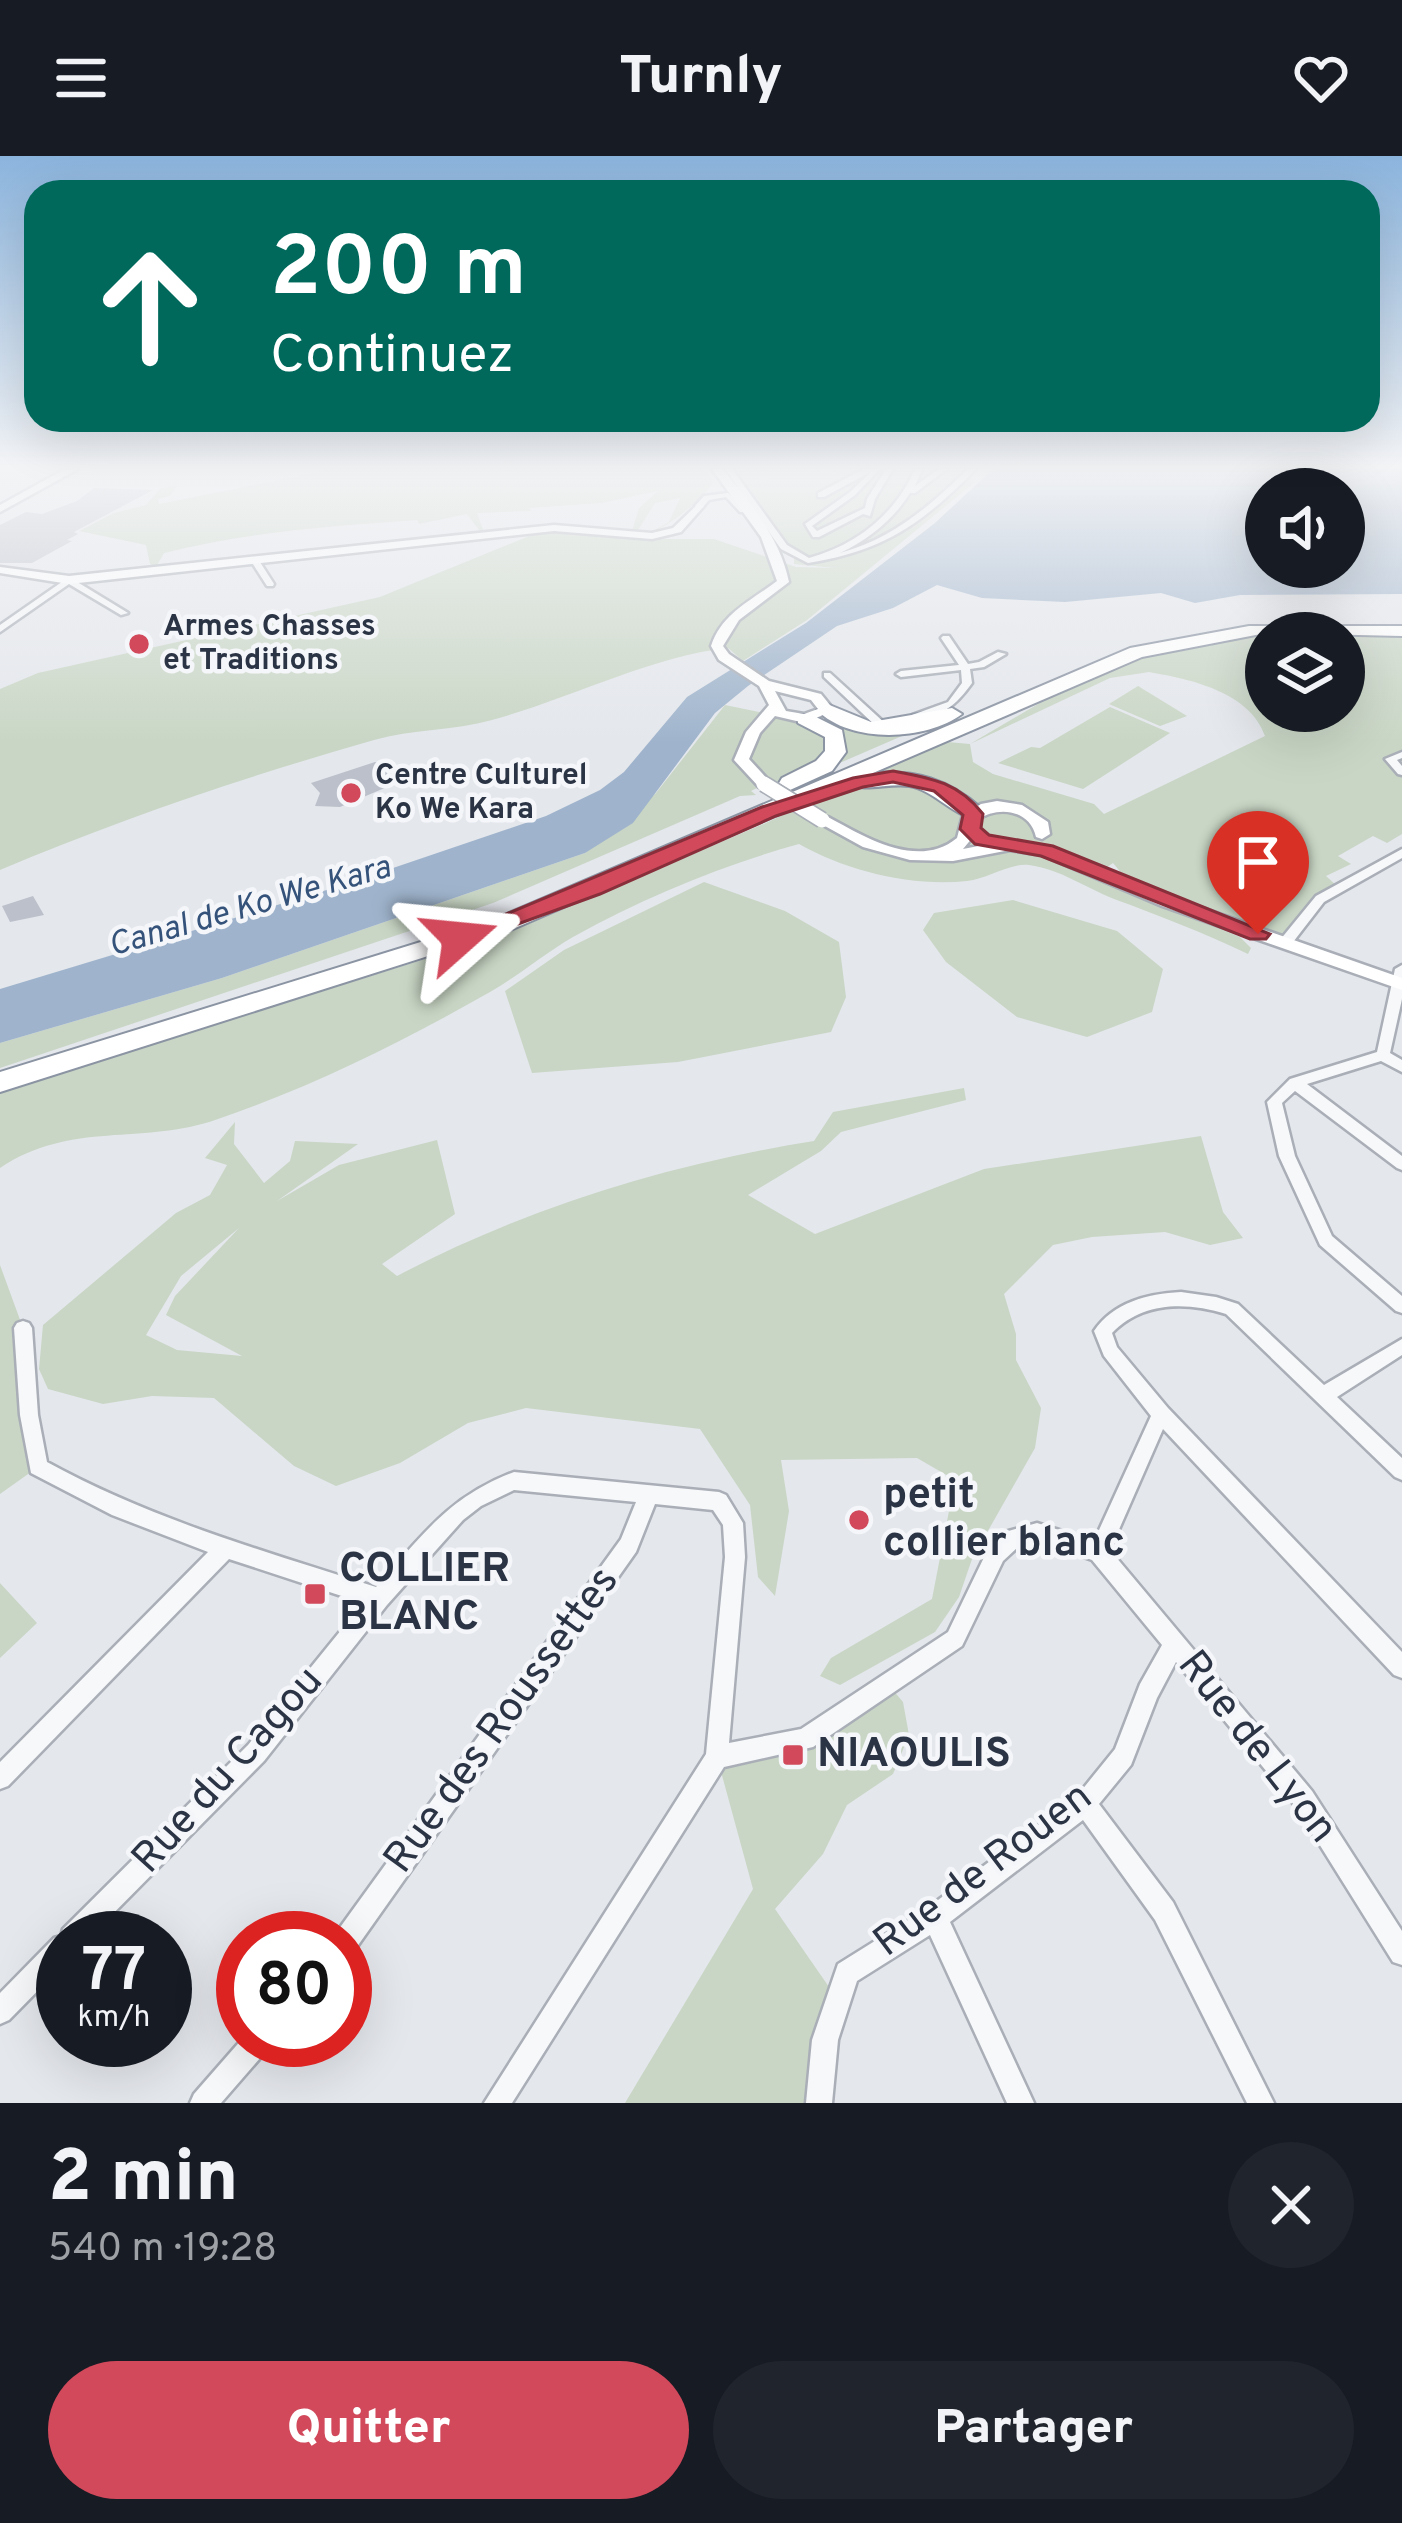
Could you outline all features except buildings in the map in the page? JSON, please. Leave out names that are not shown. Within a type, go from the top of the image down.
[{"type":"highway","points":[[0,1068],[502,910],[607,871],[1099,654],[1170,635],[1275,623],[1402,628]]},
{"type":"highway","points":[[763,800],[993,713],[1113,660],[1186,640],[1280,629],[1402,628]]},
{"type":"highway","points":[[808,716],[903,728],[964,711]]},
{"type":"highway","points":[[979,816],[940,772],[937,757],[951,740],[993,713]]},
{"type":"highway","points":[[0,1082],[504,924],[824,766],[836,752],[835,734],[808,716]]},
{"type":"highway","points":[[763,800],[893,776],[940,786],[979,816]]},
{"type":"main road","points":[[0,570],[70,580],[265,560]]},
{"type":"main road","points":[[753,731],[808,716],[821,700],[762,682],[717,646],[719,634],[783,582],[777,560]]},
{"type":"main road","points":[[762,682],[776,705],[808,716]]},
{"type":"main road","points":[[802,695],[776,705],[753,731],[741,760],[763,800],[822,820],[891,855],[955,858],[1034,842],[1042,834],[1042,825],[1030,814],[979,816]]},
{"type":"main road","points":[[929,858],[963,844],[979,816]]},
{"type":"main road","points":[[979,816],[983,840],[1046,851],[1285,943],[1401,979]]},
{"type":"main road","points":[[1042,834],[1094,869]]},
{"type":"street","points":[[805,560],[823,560]]},
{"type":"street","points":[[808,562],[813,560]]},
{"type":"street","points":[[255,561],[270,584]]},
{"type":"street","points":[[0,629],[70,580],[124,613]]},
{"type":"street","points":[[827,675],[880,724],[911,718],[952,704],[967,682],[965,667],[946,638]]},
{"type":"street","points":[[901,674],[980,665],[1001,655]]},
{"type":"street","points":[[1402,755],[1390,759],[1402,772]]},
{"type":"street","points":[[1285,943],[1320,899],[1402,853]]},
{"type":"street","points":[[1383,1055],[1401,979]]},
{"type":"street","points":[[1402,1066],[1383,1055],[1295,1083],[1274,1102],[1287,1156],[1327,1240],[1402,1306]]},
{"type":"street","points":[[1295,1083],[1402,1164]]},
{"type":"street","points":[[1402,1471],[1232,1309],[1202,1298],[1173,1298],[1113,1317],[1103,1331],[1110,1351],[1160,1414],[1402,1667]]},
{"type":"street","points":[[23,1328],[38,1466],[74,1489],[226,1548],[380,1598]]},
{"type":"street","points":[[1324,1395],[1402,1346]]},
{"type":"street","points":[[497,2103],[717,1757],[805,1739],[955,1639],[996,1554],[1012,1539],[1037,1532],[1099,1552],[1160,1414]]},
{"type":"street","name":"Rue du Cagou","points":[[99,1911],[256,1753],[380,1598],[461,1508],[487,1488],[514,1481],[719,1502],[733,1523],[735,1557],[717,1757]]},
{"type":"street","name":"Rue des Roussettes","points":[[367,1911],[629,1545],[649,1494]]},
{"type":"street","points":[[0,1778],[226,1548]]},
{"type":"street","name":"Rue de Lyon","points":[[1099,1552],[1304,1799],[1402,1953]]},
{"type":"street","name":"Rue de Rouen","points":[[819,2103],[825,2040],[847,1973],[935,1918],[1085,1804],[1123,1757],[1148,1692],[1175,1643]]},
{"type":"street","points":[[1085,1804],[1163,1911],[1261,2103]]},
{"type":"street","points":[[935,1918],[1021,2103]]},
{"type":"street","points":[[0,2011],[36,1974]]},
{"type":"street","points":[[203,2103],[235,2067]]},
{"type":"green space","points":[[471,560],[775,560],[796,567],[835,568],[794,564],[794,560],[880,560],[807,620],[743,661],[728,648],[699,653],[492,720],[374,740],[185,799],[0,870],[0,689],[38,673],[380,597]]},
{"type":"green space","points":[[1365,631],[1402,631],[1402,834],[1387,843],[1373,836],[1338,856],[1351,864],[1326,876],[1337,886],[1285,943],[1133,887],[1113,863],[1093,877],[1240,937],[1251,948],[1248,954],[1040,867],[1014,866],[967,881],[924,882],[858,869],[799,844],[683,884],[628,909],[573,937],[457,1010],[288,1093],[190,1127],[54,1144],[0,1168],[0,1082],[73,1068],[503,935],[766,823],[936,741],[970,744],[973,762],[993,774],[1094,804],[1104,814],[1265,736],[1263,732],[1365,732]]},
{"type":"green space","points":[[1245,632],[1245,707],[1217,690],[1149,672],[1110,678],[970,744],[1113,660]]},
{"type":"green space","points":[[1138,686],[1187,716],[1160,726],[1109,704]]},
{"type":"green space","points":[[725,705],[831,727],[841,723],[925,726],[842,762],[757,788],[751,791],[756,795],[740,796],[493,903],[0,1068],[0,1043],[222,978],[585,853],[656,793]]},
{"type":"green space","points":[[1110,707],[1170,733],[1083,789],[998,763],[1031,747],[1040,748]]},
{"type":"green space","points":[[704,882],[785,911],[839,942],[846,997],[831,1032],[678,1062],[532,1073],[505,991],[564,950]]},
{"type":"green space","points":[[1013,900],[1117,931],[1163,969],[1152,1012],[1087,1037],[1017,1017],[946,962],[923,930],[934,913]]},
{"type":"green space","points":[[964,1088],[966,1100],[841,1132],[821,1151],[748,1195],[815,1234],[984,1169],[1201,1136],[1223,1212],[1243,1238],[1210,1245],[1165,1232],[1053,1245],[1004,1294],[1016,1334],[1016,1360],[1041,1408],[1035,1448],[972,1559],[959,1597],[935,1632],[840,1685],[820,1676],[831,1658],[932,1599],[955,1480],[917,1458],[781,1460],[789,1511],[775,1596],[758,1577],[750,1505],[700,1429],[526,1408],[468,1423],[400,1463],[336,1486],[294,1466],[214,1398],[152,1396],[103,1404],[48,1389],[39,1369],[43,1325],[176,1213],[210,1195],[227,1165],[205,1158],[235,1122],[234,1144],[264,1183],[290,1161],[295,1141],[358,1144],[277,1201],[339,1165],[437,1140],[455,1214],[382,1264],[397,1276],[547,1209],[706,1162],[814,1141],[833,1112]],"holes":[[[239,1228],[175,1296],[166,1315],[242,1356],[177,1350],[146,1335],[181,1276]]]},
{"type":"green space","points":[[0,1265],[23,1328],[38,1467],[0,1494]]},
{"type":"green space","points":[[0,1583],[37,1623],[0,1658]]},
{"type":"green space","points":[[887,1683],[903,1702],[909,1735],[893,1774],[847,1805],[823,1854],[775,1909],[838,2000],[819,2103],[625,2103],[753,1889],[717,1757],[805,1739]]},
{"type":"water","name":"Canal de Ko We Kara","points":[[887,560],[1245,560],[1245,588],[1365,588],[1365,560],[1402,560],[1402,594],[1240,595],[1195,603],[1161,593],[1065,602],[982,598],[937,585],[893,608],[837,626],[748,686],[715,713],[633,823],[585,853],[222,978],[0,1043],[0,989],[343,885],[546,816],[600,790],[624,772],[687,697],[806,623]]},
{"type":"place","name":"Armes Chasses et Traditions","points":[[139,644]]},
{"type":"place","name":"Centre Culturel Ko We Kara","points":[[351,793]]},
{"type":"place","name":"petit collier blanc","points":[[859,1520]]},
{"type":"place","name":"COLLIER BLANC","points":[[315,1594]]},
{"type":"place","name":"NIAOULIS","points":[[793,1755]]},
{"type":"route","points":[[460,938],[592,890],[769,812],[893,776],[940,786],[957,797],[973,814],[970,829],[983,840],[1046,851],[1258,934]]}]
